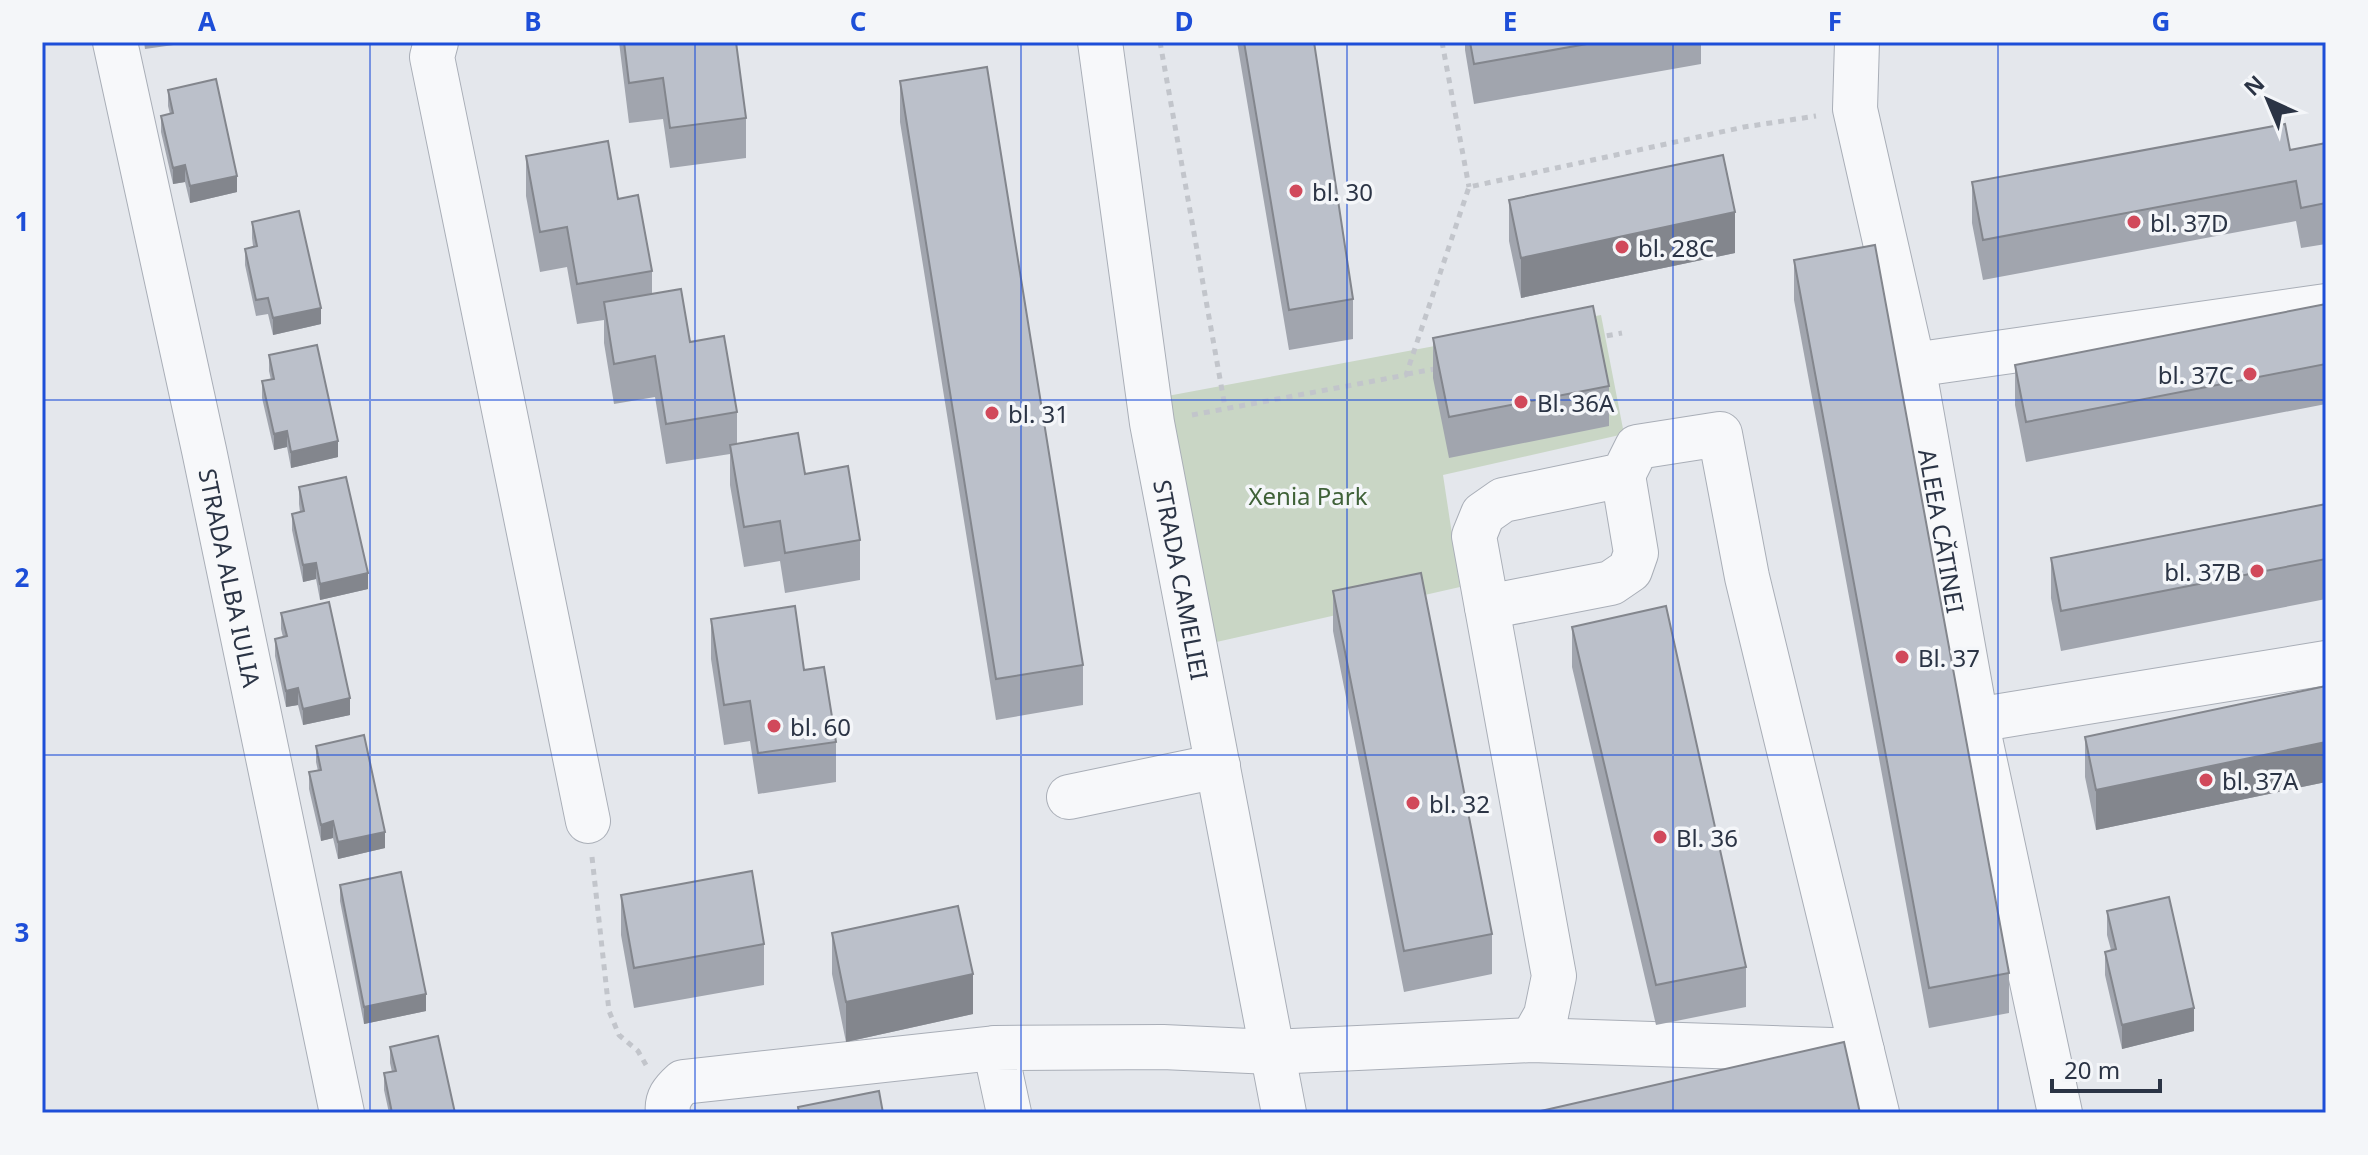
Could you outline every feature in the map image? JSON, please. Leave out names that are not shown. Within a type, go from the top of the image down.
[{"type":"street","name":"STRADA ALBA IULIA","points":[[115,42],[204,450],[342,1113]]},
{"type":"street","points":[[436,42],[432,57],[588,821]]},
{"type":"street","name":"STRADA CAMELIEI","points":[[1100,42],[1152,423],[1284,1113]]},
{"type":"street","name":"ALEEA CĂTINEI","points":[[1857,42],[1855,109],[1913,365],[1976,720],[2060,1113]]},
{"type":"street","points":[[1913,365],[2326,306]]},
{"type":"street","points":[[1487,607],[1611,583],[1630,570],[1636,553],[1623,475],[1637,447],[1720,434],[1747,577],[1877,1113]]},
{"type":"street","points":[[1532,1040],[1546,1015],[1554,976],[1474,536],[1483,514],[1503,500],[1623,475]]},
{"type":"street","points":[[1976,720],[2326,663]]},
{"type":"street","points":[[1069,797],[1218,766]]},
{"type":"street","points":[[667,1109],[673,1091],[683,1082],[995,1048],[1163,1047],[1271,1052],[1532,1040],[1862,1051]]},
{"type":"street","points":[[995,1048],[1009,1113]]},
{"type":"path","points":[[1160,42],[1225,407]]},
{"type":"path","points":[[1406,375],[1469,187],[1442,42]]},
{"type":"path","points":[[1469,187],[1744,127],[1855,109]]},
{"type":"path","points":[[1591,339],[1622,333]]},
{"type":"path","points":[[1152,423],[1452,366]]},
{"type":"path","points":[[588,821],[609,1011],[619,1035],[638,1051],[667,1109]]},
{"type":"green space","name":"Xenia Park","points":[[1601,315],[1624,434],[1443,475],[1460,587],[1212,643],[1162,397]]},
{"type":"building","points":[[624,42],[736,42],[746,118],[670,128],[663,78],[629,83]]},
{"type":"building","name":"bl. 30","points":[[1244,42],[1314,42],[1353,299],[1289,310]]},
{"type":"building","points":[[1470,42],[1598,42],[1474,64]]},
{"type":"building","name":"bl. 31","points":[[987,67],[1083,665],[996,679],[900,81]]},
{"type":"building","points":[[216,79],[237,176],[190,186],[185,165],[173,168],[161,116],[173,113],[168,90]]},
{"type":"building","points":[[2285,124],[2290,150],[2326,143],[2326,203],[2301,208],[2296,181],[1983,240],[1972,182]]},
{"type":"building","points":[[608,141],[618,199],[638,195],[652,271],[577,284],[567,227],[540,232],[526,156]]},
{"type":"building","points":[[1723,155],[1735,212],[1521,258],[1509,200]]},
{"type":"building","points":[[299,211],[321,308],[273,318],[268,298],[256,300],[245,249],[257,246],[252,222]]},
{"type":"building","name":"Bl. 37","points":[[1875,245],[2009,973],[1929,988],[1794,260]]},
{"type":"building","points":[[681,289],[690,342],[724,336],[737,412],[666,424],[655,356],[614,364],[604,302]]},
{"type":"building","points":[[2326,304],[2326,364],[2026,422],[2015,365]]},
{"type":"building","points":[[1593,306],[1609,386],[1449,417],[1433,338]]},
{"type":"building","points":[[317,345],[338,441],[291,452],[287,431],[274,434],[262,381],[274,379],[269,355]]},
{"type":"building","points":[[798,433],[805,474],[848,466],[860,540],[785,553],[780,521],[744,527],[730,445]]},
{"type":"building","points":[[346,477],[368,573],[320,584],[316,563],[303,565],[292,514],[304,511],[299,487]]},
{"type":"building","points":[[2326,504],[2326,559],[2061,611],[2051,558]]},
{"type":"building","name":"bl. 32","points":[[1421,573],[1492,934],[1404,951],[1333,591]]},
{"type":"building","points":[[329,602],[350,698],[303,709],[298,688],[286,691],[275,639],[287,636],[281,613]]},
{"type":"building","points":[[795,606],[804,670],[824,667],[836,742],[758,753],[750,701],[724,705],[711,619]]},
{"type":"building","name":"Bl. 36","points":[[1666,606],[1746,967],[1656,985],[1572,627]]},
{"type":"building","points":[[2326,686],[2326,742],[2096,790],[2085,737]]},
{"type":"building","points":[[364,735],[385,832],[338,842],[333,821],[321,825],[309,772],[321,770],[316,746]]},
{"type":"building","points":[[752,871],[764,944],[634,968],[621,895]]},
{"type":"building","points":[[401,872],[426,994],[364,1007],[340,885]]},
{"type":"building","points":[[2169,897],[2194,1008],[2122,1025],[2105,952],[2116,949],[2107,911]]},
{"type":"building","points":[[958,906],[973,974],[846,1002],[832,933]]},
{"type":"building","points":[[438,1036],[455,1113],[392,1113],[384,1073],[396,1071],[390,1047]]},
{"type":"building","points":[[1844,1042],[1860,1113],[1532,1113]]},
{"type":"building","points":[[879,1091],[883,1113],[799,1113],[798,1107]]},
{"type":"place","name":"bl. 30","points":[[1296,191]]},
{"type":"place","name":"bl. 37D","points":[[2134,222]]},
{"type":"place","name":"bl. 28C","points":[[1622,247]]},
{"type":"place","name":"bl. 37C","points":[[2250,374]]},
{"type":"place","name":"Bl. 36A","points":[[1521,402]]},
{"type":"place","name":"bl. 31","points":[[992,413]]},
{"type":"place","name":"bl. 37B","points":[[2257,571]]},
{"type":"place","name":"Bl. 37","points":[[1902,657]]},
{"type":"place","name":"bl. 60","points":[[774,726]]},
{"type":"place","name":"bl. 37A","points":[[2206,780]]},
{"type":"place","name":"bl. 32","points":[[1413,803]]},
{"type":"place","name":"Bl. 36","points":[[1660,837]]}]
